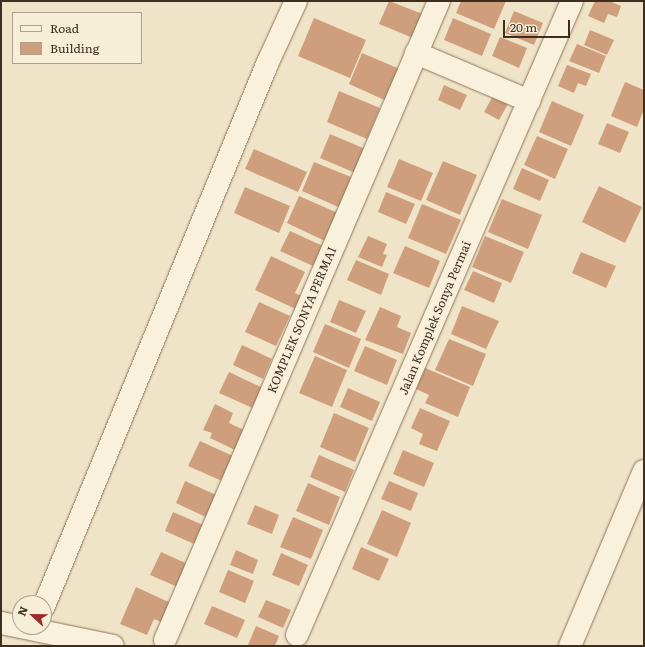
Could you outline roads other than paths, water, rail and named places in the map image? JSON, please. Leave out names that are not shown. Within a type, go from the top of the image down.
[{"type":"street","points":[[49,595],[268,62],[296,1]]},
{"type":"street","name":"KOMPLEK SONYA PERMAI","points":[[165,640],[439,1]]},
{"type":"street","name":"Jalan Komplek Sonya Permai","points":[[297,634],[572,1]]},
{"type":"street","points":[[416,53],[529,101]]},
{"type":"street","points":[[570,646],[644,471]]},
{"type":"street","points":[[1,623],[12,625]]},
{"type":"street","points":[[52,633],[113,646]]}]
